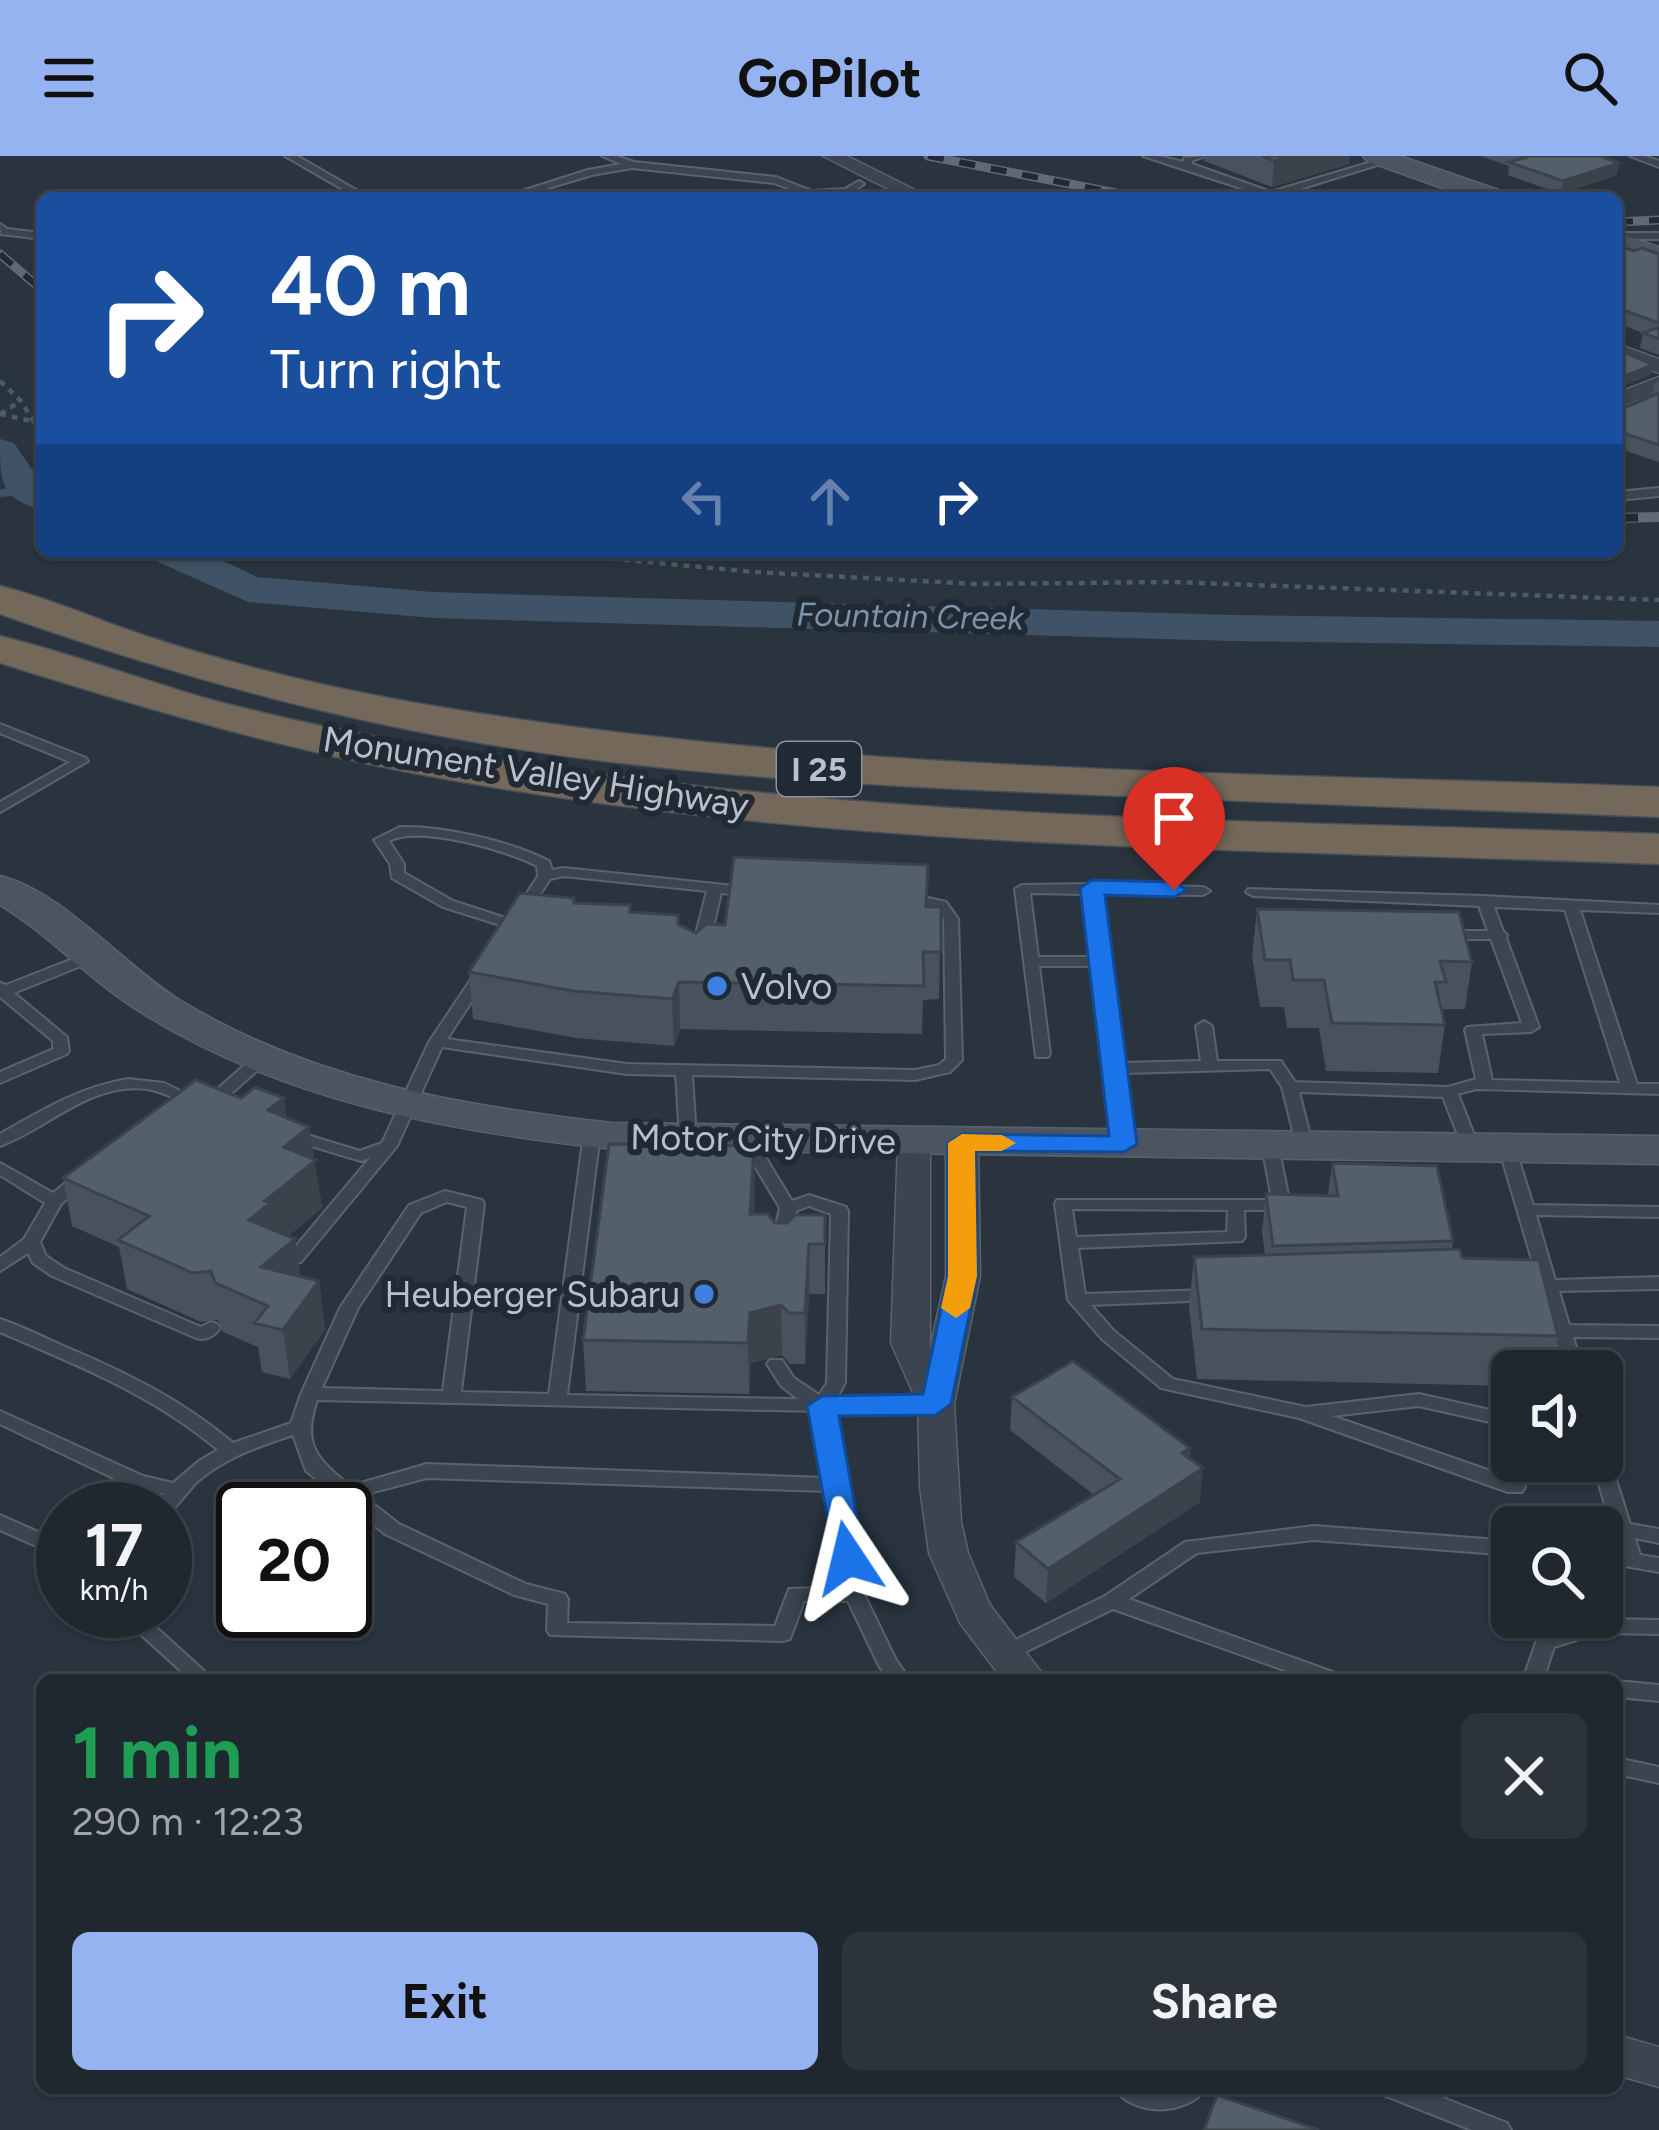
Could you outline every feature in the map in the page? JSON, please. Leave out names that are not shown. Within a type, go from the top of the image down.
[{"type":"highway","name":"Monument Valley Highway","points":[[0,599],[191,663],[312,695],[444,723],[639,752],[863,772],[1659,802]]},
{"type":"highway","name":"Monument Valley Highway","points":[[0,649],[210,715],[388,754],[614,790],[853,814],[1659,850]]},
{"type":"street","points":[[832,156],[909,192]]},
{"type":"street","points":[[1382,158],[1478,192]]},
{"type":"street","points":[[1623,241],[1659,256]]},
{"type":"street","points":[[1623,352],[1659,367]]},
{"type":"street","points":[[1623,399],[1659,384]]},
{"type":"street","name":"Motor City Drive","points":[[0,888],[26,902],[148,999],[262,1058],[459,1117],[592,1134],[688,1138],[1659,1150]]},
{"type":"street","points":[[914,1142],[909,1343],[936,1404]]},
{"type":"street","points":[[962,1143],[963,1276],[936,1404],[940,1526],[956,1585],[1015,1667]]},
{"type":"street","points":[[1623,2057],[1659,2067]]},
{"type":"lane","points":[[290,156],[353,192]]},
{"type":"lane","points":[[608,156],[632,165],[776,179],[806,192]]},
{"type":"lane","points":[[1148,156],[1263,192]]},
{"type":"lane","points":[[1189,166],[1186,160],[1200,156]]},
{"type":"lane","points":[[1635,156],[1659,164]]},
{"type":"lane","points":[[1280,192],[1382,158]]},
{"type":"lane","points":[[525,192],[632,165]]},
{"type":"lane","points":[[847,192],[882,180]]},
{"type":"lane","points":[[0,227],[4,232],[36,235]]},
{"type":"lane","points":[[1623,239],[1659,236]]},
{"type":"lane","points":[[1623,495],[1659,492]]},
{"type":"lane","points":[[0,728],[81,761],[0,808]]},
{"type":"lane","points":[[502,943],[513,926],[544,876],[544,864],[533,855],[401,830],[381,840],[397,864],[397,875],[412,886],[513,926]]},
{"type":"lane","points":[[544,876],[565,872],[765,893]]},
{"type":"lane","points":[[695,971],[715,888]]},
{"type":"lane","points":[[1092,888],[1124,1144]]},
{"type":"lane","points":[[1042,1054],[1022,889],[1203,891]]},
{"type":"lane","points":[[1253,892],[1655,909],[1659,930]]},
{"type":"lane","points":[[437,1042],[627,1069],[915,1075],[944,1069],[954,1060],[951,919],[941,905],[902,898]]},
{"type":"lane","points":[[1484,900],[1531,1028],[1473,1030],[1484,1084]]},
{"type":"lane","points":[[1571,904],[1630,1088]]},
{"type":"lane","points":[[1432,934],[1500,935]]},
{"type":"lane","points":[[0,1078],[61,1052],[61,1040],[2,990],[93,956]]},
{"type":"lane","points":[[295,1258],[389,1146],[437,1042],[491,959]]},
{"type":"lane","points":[[1032,962],[1098,962]]},
{"type":"lane","points":[[1204,1025],[1210,1064]]},
{"type":"lane","points":[[164,1114],[201,1100],[262,1058]]},
{"type":"lane","points":[[1116,1068],[1275,1064],[1290,1087],[1282,1205],[1063,1204],[1077,1300],[1108,1335],[1167,1384],[1302,1412],[1515,1487]]},
{"type":"lane","points":[[684,1070],[688,1138]]},
{"type":"lane","points":[[0,1141],[90,1094],[146,1083],[228,1114]]},
{"type":"lane","points":[[1290,1087],[1449,1092],[1484,1084],[1659,1089]]},
{"type":"lane","points":[[1449,1092],[1526,1210],[1568,1350]]},
{"type":"lane","points":[[269,1127],[361,1156],[389,1146]]},
{"type":"lane","points":[[556,1400],[592,1134]]},
{"type":"lane","points":[[746,1138],[788,1208],[781,1232],[782,1264]]},
{"type":"lane","points":[[0,1168],[54,1201]]},
{"type":"lane","points":[[0,1265],[31,1242],[54,1201],[88,1173]]},
{"type":"lane","points":[[334,1482],[314,1466],[298,1426],[310,1394],[349,1309],[415,1209],[445,1196],[476,1204],[451,1398]]},
{"type":"lane","points":[[788,1208],[809,1200],[840,1211],[836,1383],[822,1406],[854,1594],[896,1674]]},
{"type":"lane","points":[[1069,1243],[1236,1237],[1236,1205]]},
{"type":"lane","points":[[1526,1210],[1659,1212]]},
{"type":"lane","points":[[31,1242],[39,1258],[58,1272],[207,1331]]},
{"type":"lane","points":[[1501,1287],[1659,1283]]},
{"type":"lane","points":[[1077,1300],[1219,1296]]},
{"type":"lane","points":[[0,1325],[163,1400],[201,1423],[227,1448]]},
{"type":"lane","points":[[1562,1331],[1659,1332]]},
{"type":"lane","points":[[776,1364],[787,1382],[822,1406]]},
{"type":"lane","points":[[310,1394],[822,1406],[936,1404]]},
{"type":"lane","points":[[1302,1412],[1419,1400],[1491,1416]]},
{"type":"lane","points":[[0,1417],[141,1482]]},
{"type":"lane","points":[[187,1482],[227,1448],[298,1426]]},
{"type":"lane","points":[[372,1486],[427,1471],[835,1485]]},
{"type":"lane","points":[[372,1513],[392,1529],[521,1590],[558,1599],[557,1630],[783,1634],[796,1594],[854,1594]]},
{"type":"lane","points":[[0,1522],[36,1539]]},
{"type":"lane","points":[[1623,1528],[1659,1536]]},
{"type":"lane","points":[[1623,1531],[1631,1557]]},
{"type":"lane","points":[[1015,1667],[1192,1547],[1314,1534],[1491,1547]]},
{"type":"lane","points":[[1623,1556],[1659,1565]]},
{"type":"lane","points":[[1112,1601],[1317,1674]]},
{"type":"lane","points":[[1534,1674],[1545,1642],[1598,1626],[1659,1627]]},
{"type":"lane","points":[[156,1638],[197,1674]]},
{"type":"lane","points":[[1623,1690],[1659,1694]]},
{"type":"lane","points":[[1623,1767],[1659,1775]]},
{"type":"lane","points":[[1135,2094],[1168,2103],[1184,2094]]},
{"type":"lane","points":[[1406,2094],[1499,2130]]},
{"type":"path","points":[[0,381],[36,424]]},
{"type":"path","points":[[0,414],[21,401]]},
{"type":"path","points":[[0,414],[27,417],[36,424]]},
{"type":"path","points":[[604,558],[976,584],[1172,582],[1659,600]]},
{"type":"building","points":[[1520,156],[1600,156],[1619,163],[1563,181],[1509,162],[1524,158]]},
{"type":"building","points":[[1623,247],[1659,254],[1659,323],[1623,310]]},
{"type":"building","points":[[1659,327],[1659,339],[1643,333]]},
{"type":"building","points":[[1623,352],[1653,365],[1623,377]]},
{"type":"building","points":[[1659,393],[1659,445],[1623,433],[1623,408]]},
{"type":"building","points":[[734,857],[928,865],[926,907],[941,907],[941,952],[923,952],[924,986],[679,982],[672,999],[573,991],[469,972],[520,893],[574,898],[574,903],[630,905],[630,912],[678,915],[678,924],[696,933],[706,924],[725,925]]},
{"type":"building","points":[[1257,909],[1459,912],[1472,962],[1440,961],[1446,982],[1435,982],[1445,1025],[1332,1023],[1324,980],[1293,980],[1290,960],[1265,960]]},
{"type":"building","points":[[196,1080],[241,1098],[255,1087],[284,1098],[268,1110],[309,1127],[284,1147],[316,1160],[249,1220],[295,1239],[261,1267],[319,1281],[283,1330],[254,1323],[268,1306],[215,1283],[211,1271],[193,1273],[118,1240],[149,1216],[63,1178]]},
{"type":"building","name":"Heuberger Subaru","points":[[609,1144],[754,1146],[750,1214],[768,1214],[775,1223],[787,1223],[795,1215],[825,1215],[825,1244],[809,1244],[805,1313],[789,1313],[781,1305],[750,1313],[748,1343],[583,1340]]},
{"type":"building","points":[[1332,1163],[1437,1166],[1453,1241],[1273,1246],[1266,1194],[1338,1196]]},
{"type":"building","points":[[1460,1249],[1462,1258],[1539,1260],[1558,1336],[1202,1329],[1194,1257]]},
{"type":"building","points":[[1073,1361],[1190,1448],[1182,1453],[1203,1468],[1048,1569],[1016,1542],[1120,1479],[1012,1397]]},
{"type":"building","points":[[1217,2095],[1319,2130],[1204,2130]]},
{"type":"waterway","name":"Fountain Creek","points":[[0,451],[25,491],[36,496]]},
{"type":"waterway","points":[[0,493],[25,491],[9,492]]},
{"type":"waterway","name":"Fountain Creek","points":[[183,558],[248,589],[433,605],[1232,628],[1659,634]]},
{"type":"railway","points":[[928,156],[1111,192]]},
{"type":"railway","points":[[1623,222],[1659,220]]},
{"type":"railway","points":[[0,254],[36,285]]},
{"type":"railway","points":[[1623,518],[1659,517]]},
{"type":"slow traffic","points":[[956,1308],[963,1276],[962,1143],[1002,1143]]},
{"type":"place","name":"Volvo","points":[[717,986]]},
{"type":"place","name":"Heuberger Subaru","points":[[704,1294]]},
{"type":"route","points":[[848,1558],[822,1406],[936,1404],[963,1276],[962,1143],[1124,1144],[1092,888],[1174,890]]}]
